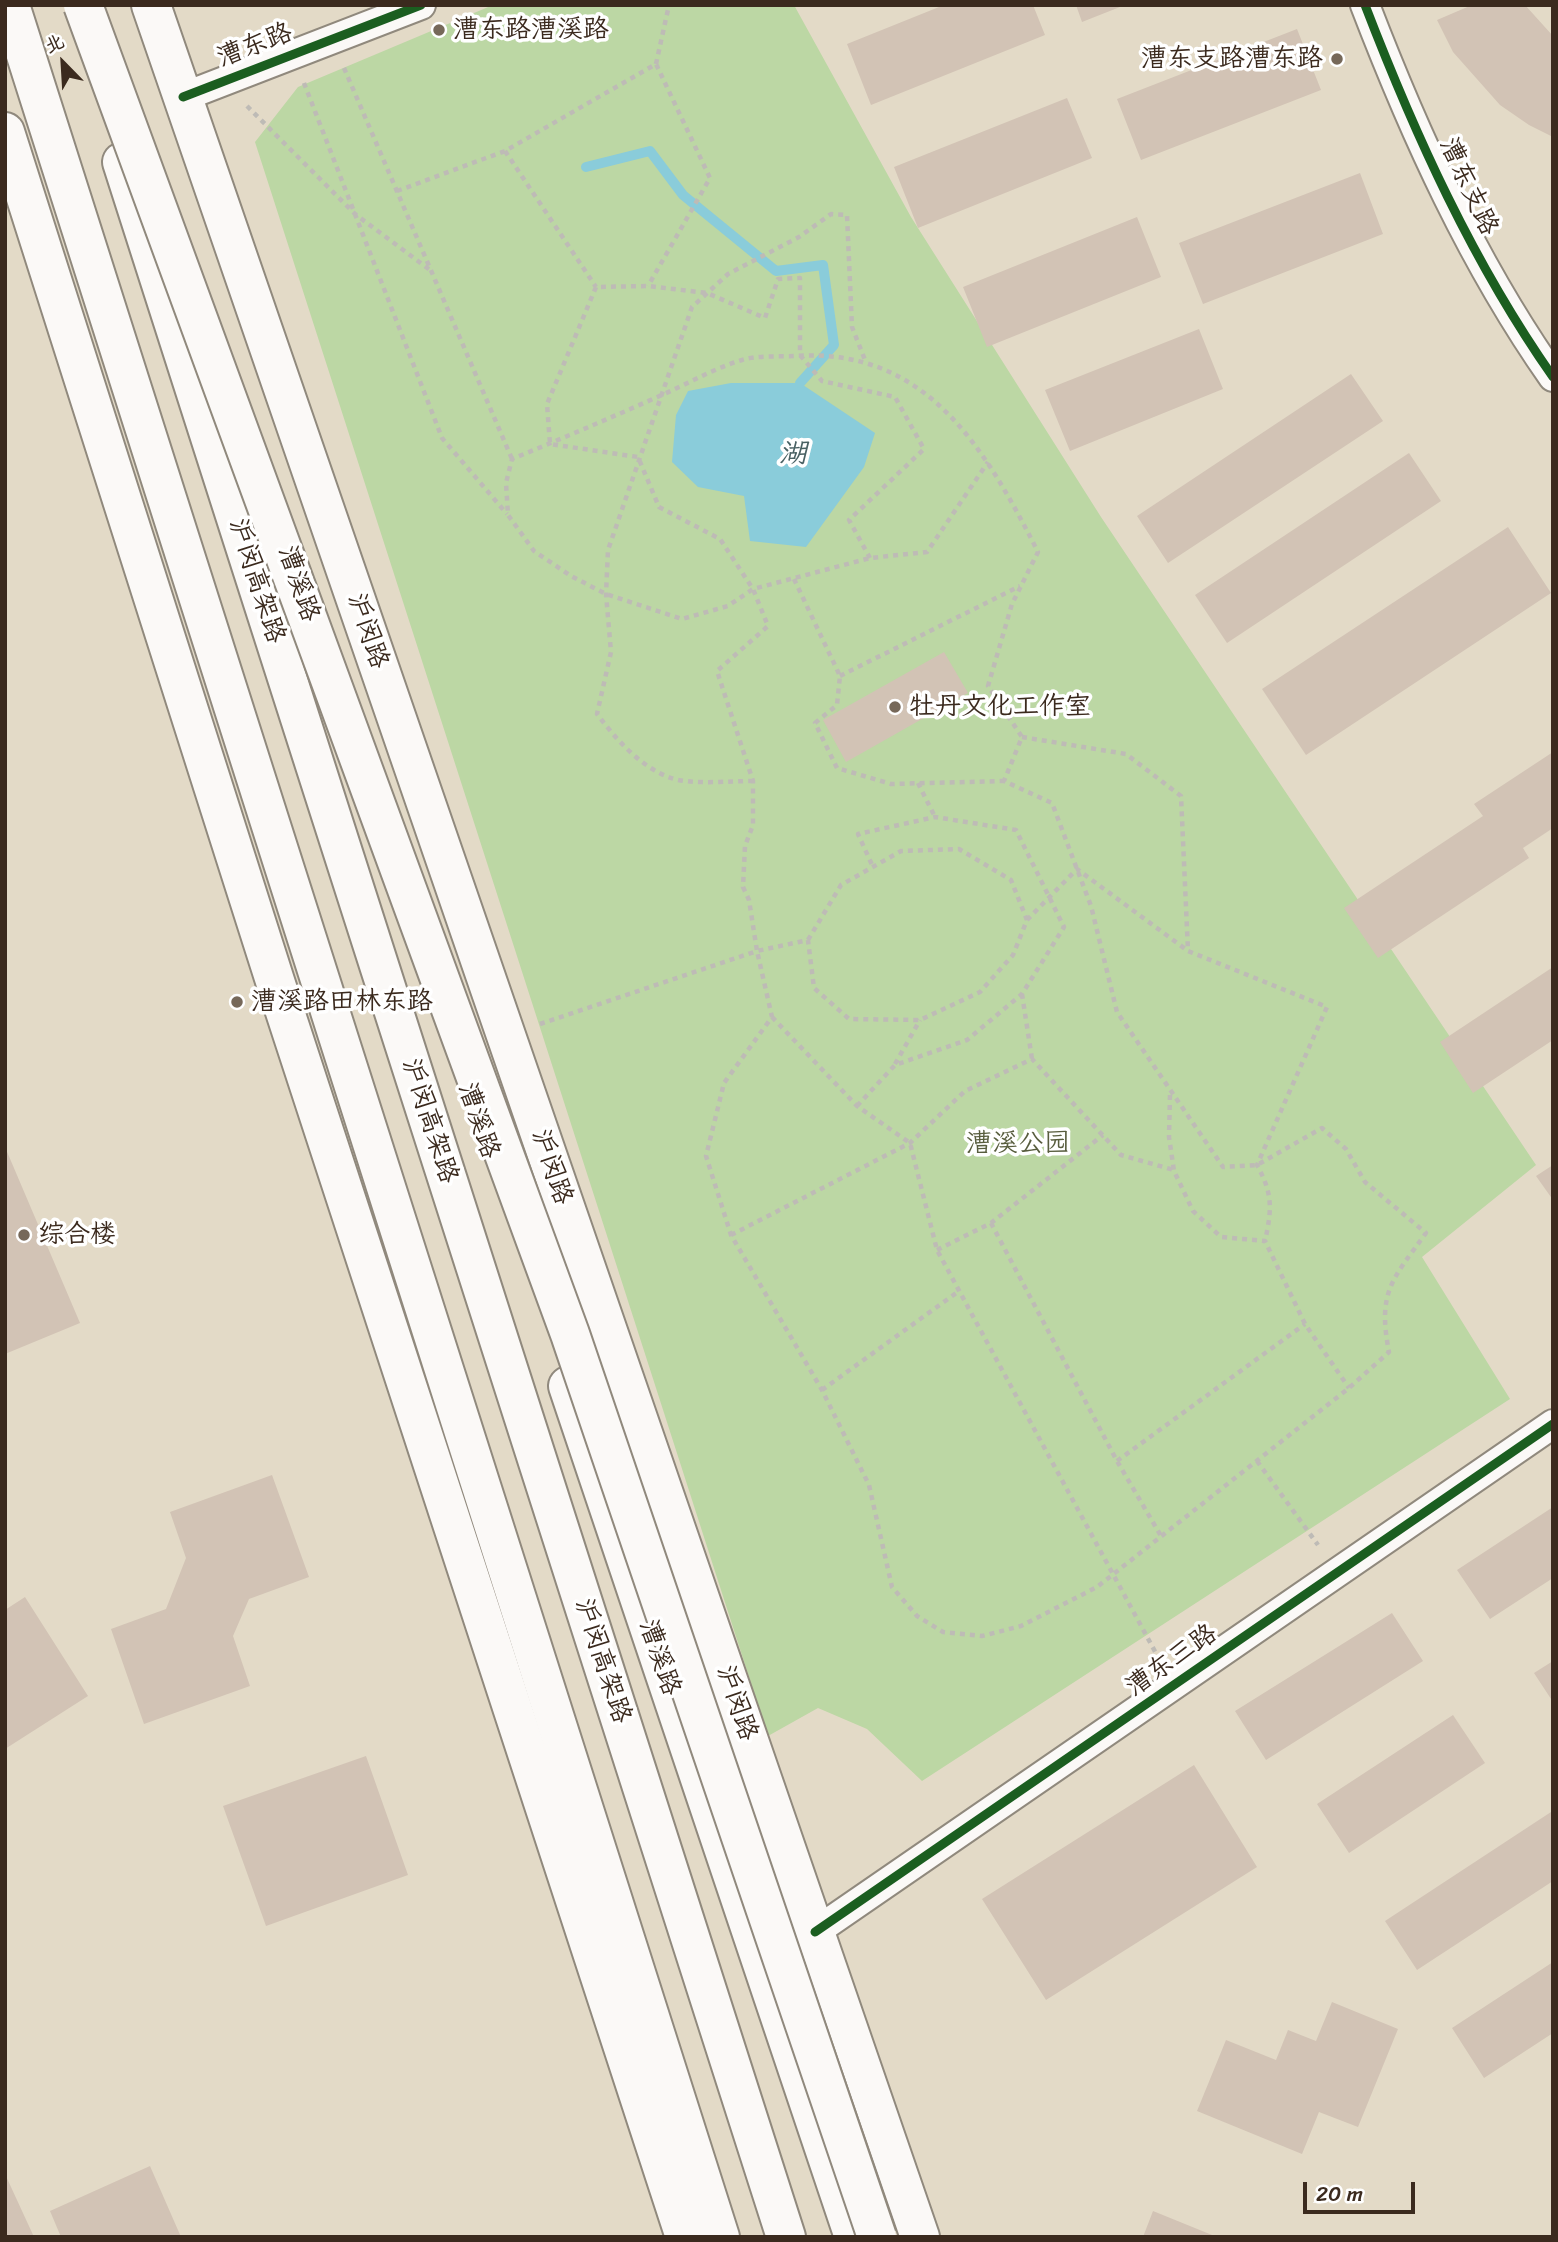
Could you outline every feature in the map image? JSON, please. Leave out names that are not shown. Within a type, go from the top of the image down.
[{"type":"main road","points":[[10,5],[720,2237]]},
{"type":"main road","name":"沪闵高架路","points":[[72,5],[786,2237]]},
{"type":"main road","points":[[83,5],[570,1334],[877,2237]]},
{"type":"main road","name":"漕溪路","points":[[103,5],[854,2237]]},
{"type":"main road","points":[[150,5],[183,97]]},
{"type":"main road","name":"沪闵路","points":[[183,97],[920,2237]]},
{"type":"main road","points":[[5,132],[280,994],[685,2237]]},
{"type":"street","name":"漕东路","points":[[183,97],[421,5]]},
{"type":"street","name":"漕东支路","points":[[1365,5],[1462,228],[1514,319],[1553,377]]},
{"type":"street","name":"漕东三路","points":[[815,1932],[1553,1424]]},
{"type":"path","points":[[648,286],[710,178],[656,64],[668,5]]},
{"type":"path","points":[[332,39],[512,459],[506,483],[508,514]]},
{"type":"path","points":[[292,54],[442,438],[508,514],[534,551],[571,576],[606,594],[682,619],[728,606],[752,589],[870,558],[927,552],[988,462]]},
{"type":"path","points":[[397,191],[505,151],[656,64]]},
{"type":"path","points":[[223,81],[355,214],[431,271]]},
{"type":"path","points":[[505,151],[596,287]]},
{"type":"path","points":[[753,781],[673,779],[643,763],[612,734],[597,714],[611,652],[606,594],[608,550],[692,307],[736,270],[783,246],[831,214],[847,215],[852,327],[865,360]]},
{"type":"path","points":[[596,287],[648,286],[707,293],[765,318],[778,279],[800,278],[801,356],[822,381],[895,397],[925,449],[849,520],[870,558]]},
{"type":"path","points":[[550,444],[547,404],[596,287]]},
{"type":"path","points":[[512,459],[744,359],[823,355],[865,360],[918,388],[963,427],[988,462],[1038,552],[1012,604],[988,686],[1022,737],[1126,754],[1181,796],[1188,951]]},
{"type":"path","points":[[550,444],[638,457]]},
{"type":"path","points":[[638,457],[659,507],[720,539],[752,589],[768,626],[718,671],[753,781],[753,825],[745,846],[743,887],[749,900],[772,1017],[857,1106],[910,1143],[937,1250],[1115,1573],[1172,1686]]},
{"type":"path","points":[[772,1017],[724,1083],[706,1156],[731,1235],[822,1390],[869,1485],[892,1587],[918,1616],[943,1632],[982,1636],[1021,1626],[1097,1587],[1349,1388],[1389,1352],[1384,1326],[1389,1285],[1426,1233],[1365,1182],[1346,1149],[1322,1128],[1257,1165],[1223,1167],[1117,1012],[1091,906],[1052,803],[1004,781],[891,784],[837,768],[815,723],[837,705],[839,676],[794,579]]},
{"type":"path","points":[[839,676],[1021,585]]},
{"type":"path","points":[[1004,781],[1022,737]]},
{"type":"path","points":[[918,783],[935,817]]},
{"type":"path","points":[[873,867],[858,834],[935,817],[1016,830],[1064,927],[1022,994],[967,1040],[895,1065]]},
{"type":"path","points":[[1027,920],[1011,880],[959,849],[901,851],[841,886],[808,940],[814,988],[849,1019],[920,1020],[981,992],[1013,955],[1027,920],[1077,869]]},
{"type":"path","points":[[1077,869],[1188,951],[1327,1007],[1257,1165]]},
{"type":"path","points":[[506,1035],[757,951],[808,940]]},
{"type":"path","points":[[1022,994],[1032,1059],[1121,1155],[1174,1170]]},
{"type":"path","points":[[857,1106],[895,1065],[920,1020]]},
{"type":"path","points":[[731,1235],[910,1143],[965,1091],[1032,1059]]},
{"type":"path","points":[[1170,1092],[1168,1137],[1174,1170],[1193,1211],[1221,1237],[1265,1241]]},
{"type":"path","points":[[937,1250],[991,1223],[1103,1135]]},
{"type":"path","points":[[1257,1165],[1266,1181],[1272,1209],[1265,1241],[1305,1324],[1349,1388]]},
{"type":"path","points":[[991,1223],[1117,1461],[1161,1536]]},
{"type":"path","points":[[822,1390],[959,1291]]},
{"type":"path","points":[[1117,1461],[1305,1324]]},
{"type":"path","points":[[1257,1461],[1337,1572]]},
{"type":"green space","name":"漕溪公园","points":[[493,5],[794,5],[911,217],[1101,517],[1536,1165],[1422,1257],[1510,1399],[922,1781],[867,1729],[818,1708],[768,1736],[255,142],[298,87]]},
{"type":"water","name":"湖","points":[[731,383],[800,383],[875,433],[864,467],[806,547],[750,541],[744,496],[698,487],[672,462],[676,415],[688,391]]},
{"type":"building","points":[[944,5],[1033,5],[1045,35],[871,105],[847,44]]},
{"type":"building","points":[[1076,5],[1125,5],[1082,22]]},
{"type":"building","points":[[1472,5],[1525,5],[1553,36],[1553,137],[1529,125],[1500,105],[1453,52],[1437,20]]},
{"type":"building","points":[[1297,29],[1321,90],[1141,160],[1117,99]]},
{"type":"building","points":[[1067,98],[1092,158],[918,228],[894,167]]},
{"type":"building","points":[[1360,173],[1383,234],[1203,304],[1179,243]]},
{"type":"building","points":[[1137,217],[1161,277],[987,347],[963,287]]},
{"type":"building","points":[[1199,329],[1223,389],[1070,451],[1045,390]]},
{"type":"building","points":[[1351,374],[1383,421],[1168,563],[1137,516]]},
{"type":"building","points":[[1409,453],[1441,501],[1227,643],[1195,595]]},
{"type":"building","points":[[1508,527],[1551,593],[1306,755],[1262,689]]},
{"type":"building","name":"牡丹文化工作室","points":[[944,652],[968,693],[846,762],[823,720]]},
{"type":"building","points":[[1553,752],[1553,828],[1523,848],[1529,858],[1378,958],[1344,908],[1483,816],[1474,804]]},
{"type":"building","points":[[1553,967],[1553,1040],[1473,1093],[1440,1042]]},
{"type":"building","name":"综合楼","points":[[5,1147],[80,1323],[5,1354]]},
{"type":"building","points":[[1553,1165],[1553,1200],[1536,1176]]},
{"type":"building","points":[[272,1475],[309,1577],[249,1599],[233,1636],[250,1686],[144,1724],[111,1629],[166,1609],[186,1558],[170,1512]]},
{"type":"building","points":[[1553,1507],[1553,1578],[1490,1619],[1457,1570]]},
{"type":"building","points":[[25,1597],[88,1696],[5,1749],[5,1610]]},
{"type":"building","points":[[1392,1613],[1423,1661],[1266,1760],[1235,1711]]},
{"type":"building","points":[[1553,1661],[1553,1702],[1534,1673]]},
{"type":"building","points":[[1453,1715],[1485,1763],[1349,1853],[1317,1804]]},
{"type":"building","points":[[366,1756],[408,1875],[266,1926],[223,1806]]},
{"type":"building","points":[[1194,1765],[1257,1867],[1046,2000],[982,1899]]},
{"type":"building","points":[[1551,1812],[1553,1881],[1417,1970],[1385,1921]]},
{"type":"building","points":[[1553,1962],[1553,2033],[1484,2078],[1452,2028]]},
{"type":"building","points":[[1332,2002],[1398,2029],[1358,2127],[1319,2112],[1302,2154],[1197,2111],[1226,2040],[1276,2060],[1288,2030],[1316,2041]]},
{"type":"building","points":[[150,2166],[181,2237],[61,2237],[50,2211]]},
{"type":"building","points":[[5,2174],[34,2237],[5,2237]]},
{"type":"building","points":[[1153,2211],[1217,2237],[1143,2237]]},
{"type":"waterway","points":[[586,167],[650,151],[683,195],[776,271],[823,265],[834,345],[800,383]]},
{"type":"cycle path","points":[[183,97],[421,5]]},
{"type":"cycle path","points":[[1365,5],[1404,102],[1448,197],[1497,289],[1553,377]]},
{"type":"cycle path","points":[[815,1932],[1553,1424]]},
{"type":"place","name":"漕东路漕溪路","points":[[439,30]]},
{"type":"place","name":"漕东支路漕东路","points":[[1337,59]]},
{"type":"place","name":"牡丹文化工作室","points":[[895,707]]},
{"type":"place","name":"漕溪路田林东路","points":[[237,1002]]},
{"type":"place","name":"综合楼","points":[[24,1235]]}]
